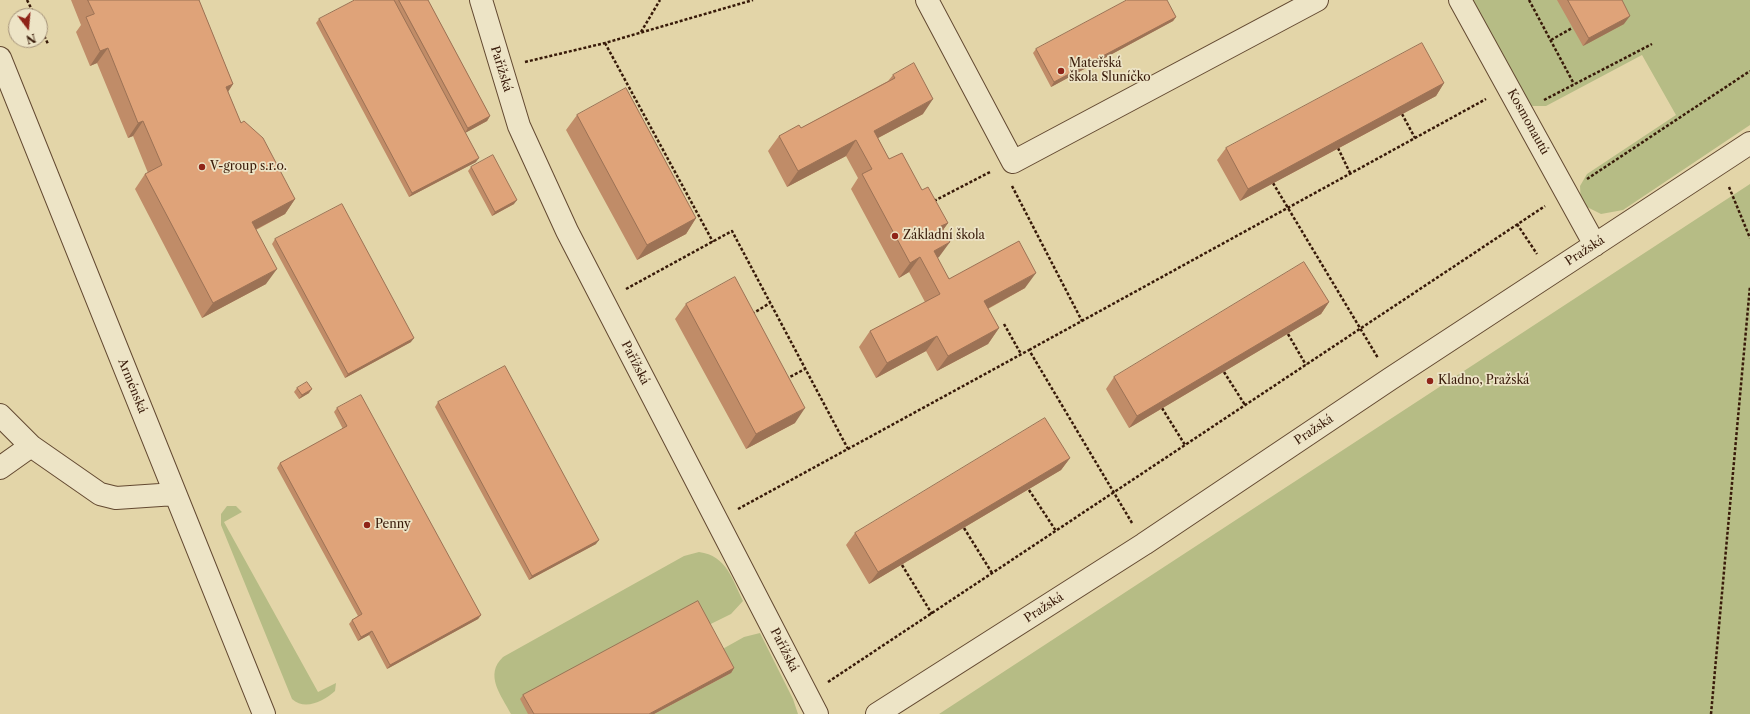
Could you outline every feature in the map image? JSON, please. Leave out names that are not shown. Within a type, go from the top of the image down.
[{"type":"street","name":"Pařížská","points":[[481,0],[519,126],[567,231],[817,714]]},
{"type":"street","points":[[927,0],[1013,162],[1318,0]]},
{"type":"street","name":"Kosmonautů","points":[[1460,0],[1594,245]]},
{"type":"street","name":"Arménská","points":[[0,58],[264,714]]},
{"type":"street","name":"Pražská","points":[[877,714],[1144,544],[1390,379],[1750,143]]},
{"type":"street","points":[[0,415],[31,446],[100,494],[116,498],[175,494]]},
{"type":"street","points":[[0,468],[31,446]]},
{"type":"path","points":[[640,33],[660,0]]},
{"type":"path","points":[[522,63],[605,43],[753,0]]},
{"type":"path","points":[[1529,0],[1574,84]]},
{"type":"path","points":[[1551,40],[1572,28]]},
{"type":"path","points":[[605,43],[713,242]]},
{"type":"path","points":[[1538,102],[1652,44]]},
{"type":"path","points":[[827,683],[1360,328],[1750,71]]},
{"type":"path","points":[[1484,91],[1491,105]]},
{"type":"path","points":[[732,513],[1488,98]]},
{"type":"path","points":[[1402,114],[1415,138]]},
{"type":"path","points":[[642,125],[648,122]]},
{"type":"path","points":[[1338,148],[1350,173]]},
{"type":"path","points":[[1719,163],[1750,238]]},
{"type":"path","points":[[930,202],[991,170]]},
{"type":"path","points":[[1273,183],[1390,379]]},
{"type":"path","points":[[1011,185],[1082,320]]},
{"type":"path","points":[[677,189],[682,186]]},
{"type":"path","points":[[1517,224],[1550,274]]},
{"type":"path","points":[[620,292],[732,231],[848,449]]},
{"type":"path","points":[[1710,714],[1750,286]]},
{"type":"path","points":[[746,317],[770,303]]},
{"type":"path","points":[[1004,324],[1021,354]]},
{"type":"path","points":[[1288,334],[1306,364]]},
{"type":"path","points":[[1029,350],[1144,544]]},
{"type":"path","points":[[781,382],[805,369]]},
{"type":"path","points":[[1224,372],[1246,405]]},
{"type":"path","points":[[1162,408],[1185,445]]},
{"type":"path","points":[[1029,490],[1056,531]]},
{"type":"path","points":[[964,528],[992,573]]},
{"type":"path","points":[[902,565],[932,614]]},
{"type":"green space","points":[[1467,0],[1750,0],[1750,125],[1623,210],[1601,214],[1581,204],[1580,186],[1587,174],[1676,115],[1642,55],[1546,106],[1531,106],[1520,97]]},
{"type":"green space","points":[[1750,184],[1750,714],[939,714]]},
{"type":"green space","points":[[227,506],[236,506],[242,512],[224,522],[318,692],[336,683],[335,691],[320,701],[303,704],[297,703],[292,699],[221,525],[221,514]]},
{"type":"green space","points":[[699,552],[716,558],[722,563],[732,577],[743,601],[731,614],[528,714],[511,714],[499,692],[495,678],[497,664],[503,657],[684,556]]},
{"type":"green space","points":[[760,633],[793,699],[798,714],[654,714],[731,673],[719,651],[744,637]]},
{"type":"building","name":"V-group s.r.o.","points":[[88,0],[199,0],[233,84],[226,87],[241,123],[244,121],[263,138],[295,199],[252,222],[277,269],[213,303],[145,174],[162,165],[143,121],[138,123],[108,48],[100,51],[86,17],[94,14]]},
{"type":"building","points":[[355,0],[394,0],[479,158],[412,193],[319,19]]},
{"type":"building","points":[[399,0],[428,0],[490,116],[468,128]]},
{"type":"building","points":[[1127,0],[1167,0],[1176,17],[1054,82],[1036,49]]},
{"type":"building","points":[[1568,0],[1622,0],[1630,16],[1589,38]]},
{"type":"building","points":[[1422,43],[1444,83],[1248,189],[1226,148]]},
{"type":"building","points":[[914,63],[933,99],[874,131],[889,159],[902,153],[922,190],[928,187],[948,223],[941,226],[950,242],[934,251],[949,279],[1019,241],[1036,273],[984,301],[999,328],[948,356],[937,336],[887,363],[870,331],[940,294],[920,257],[910,263],[862,174],[872,169],[856,140],[798,171],[779,136],[799,125],[801,128],[895,78],[893,75]]},
{"type":"building","points":[[626,88],[696,218],[647,245],[577,115]]},
{"type":"building","points":[[493,155],[517,200],[495,212],[471,167]]},
{"type":"building","points":[[342,204],[414,338],[348,374],[275,239]]},
{"type":"building","points":[[1304,262],[1329,302],[1137,416],[1114,377]]},
{"type":"building","points":[[735,277],[805,408],[756,434],[686,304]]},
{"type":"building","points":[[505,366],[599,540],[532,576],[438,402]]},
{"type":"building","points":[[307,382],[312,389],[302,395],[297,388]]},
{"type":"building","name":"Penny","points":[[361,395],[481,615],[390,665],[372,631],[361,637],[352,620],[362,614],[280,463],[347,426],[337,408]]},
{"type":"building","points":[[1045,418],[1070,458],[878,572],[855,533]]},
{"type":"building","points":[[698,601],[734,668],[649,714],[534,714],[523,695]]},
{"type":"place","name":"Mateřská škola Sluníčko","points":[[1061,71]]},
{"type":"place","name":"V-group s.r.o.","points":[[202,167]]},
{"type":"place","name":"Základní škola","points":[[895,236]]},
{"type":"place","name":"Kladno, Pražská","points":[[1430,381]]},
{"type":"place","name":"Penny","points":[[367,525]]}]
